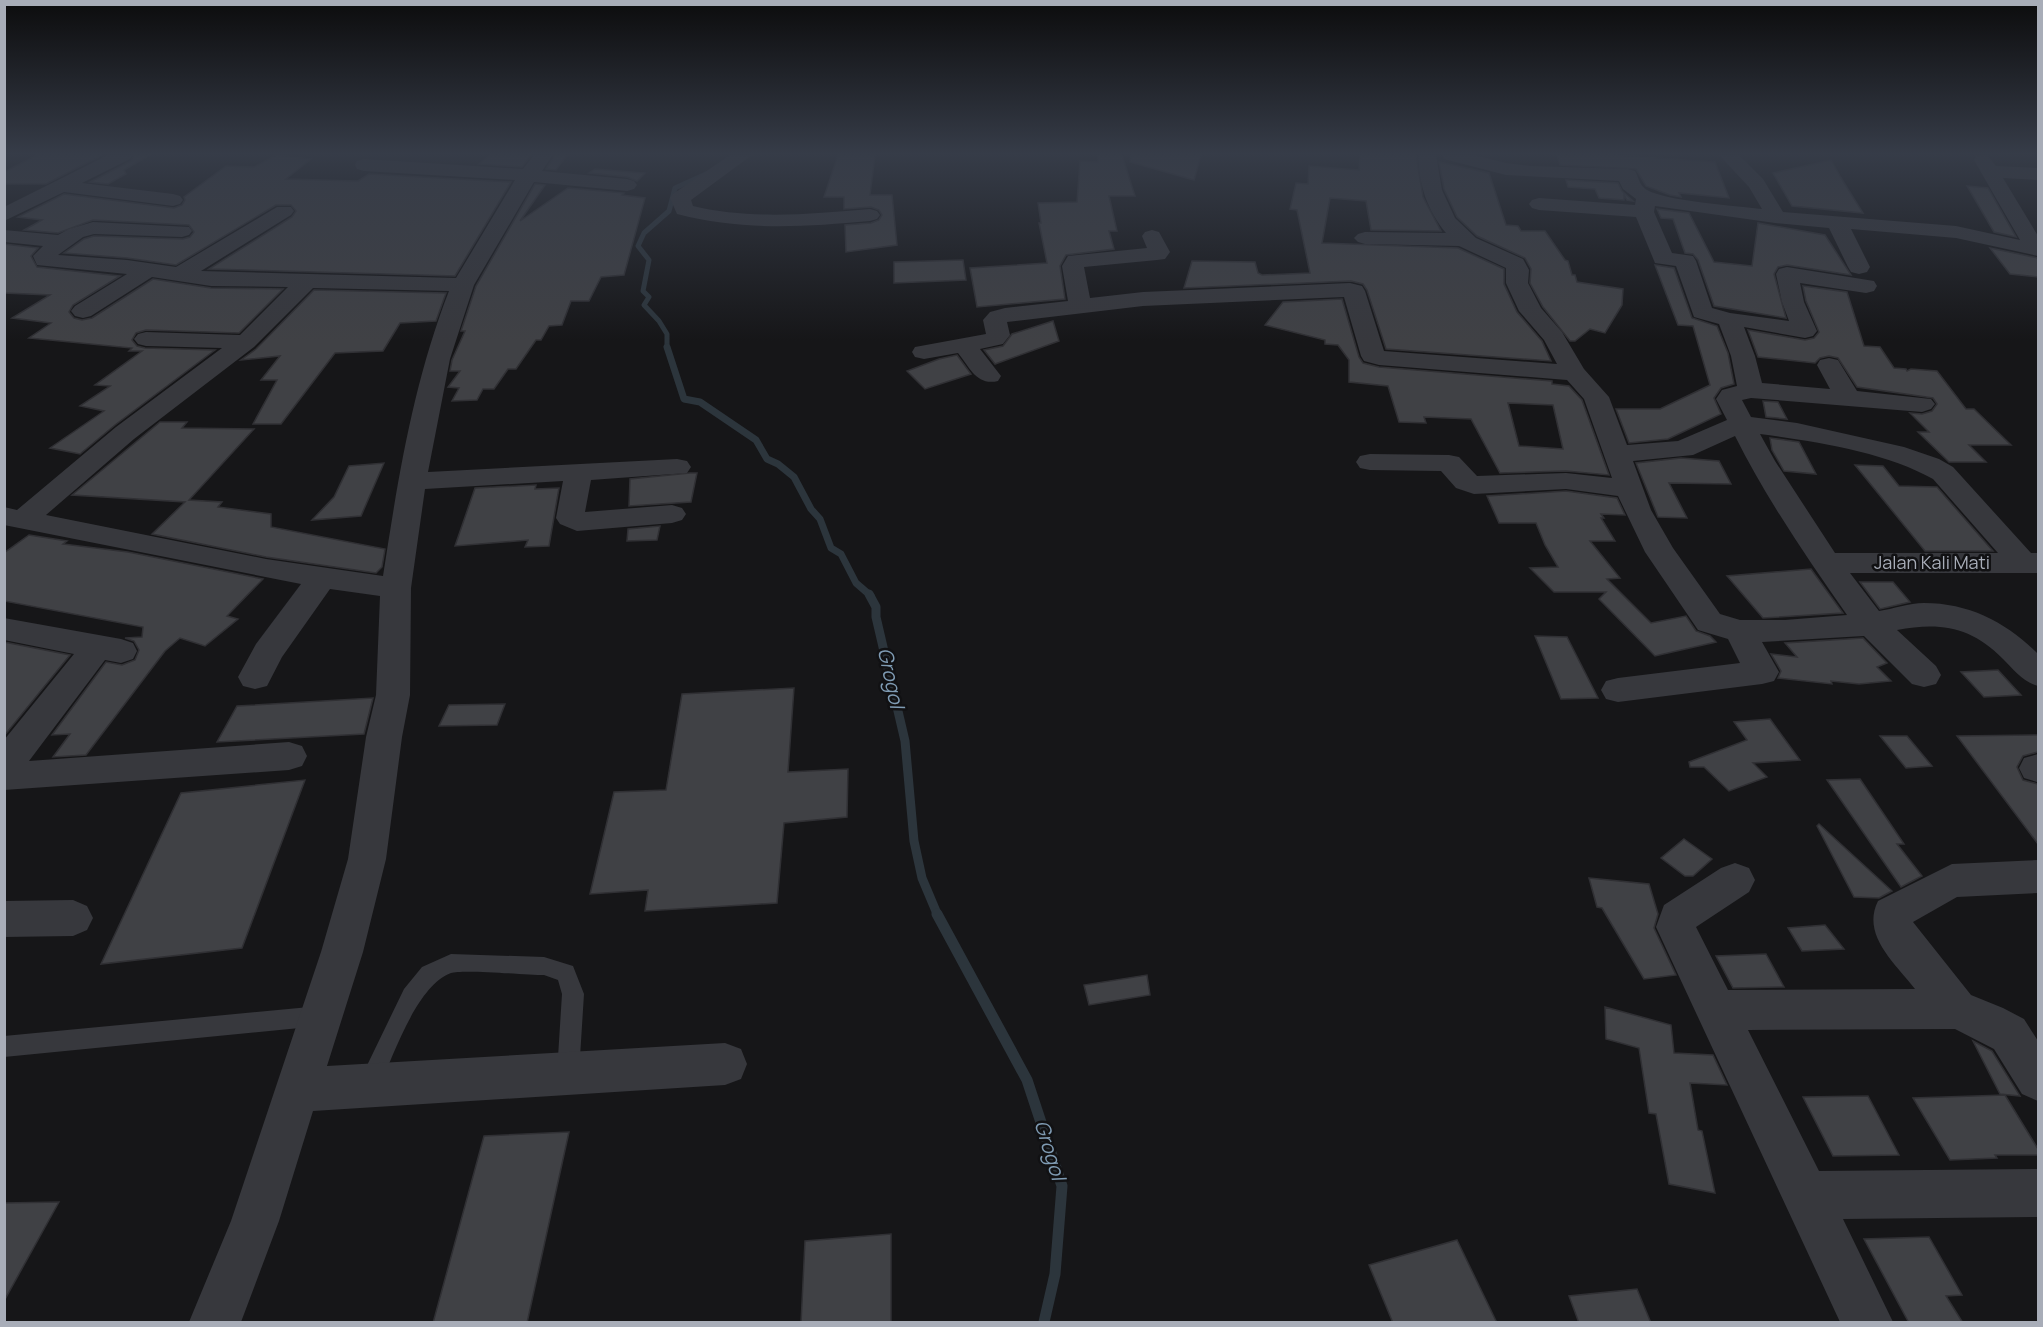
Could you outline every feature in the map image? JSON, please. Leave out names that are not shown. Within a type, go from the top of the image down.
[{"type":"street","points":[[179,275],[274,217]]},
{"type":"street","points":[[215,1323],[255,1221],[342,951],[367,859],[384,737],[393,695],[396,588],[412,481],[438,358],[464,285],[504,217]]},
{"type":"street","points":[[718,217],[733,220],[784,222],[846,217]]},
{"type":"street","points":[[1446,217],[1464,240]]},
{"type":"street","points":[[1649,217],[1663,258],[1684,261],[1702,312],[1729,320],[1735,319],[1806,331],[1793,302],[1787,274],[1863,277],[1838,224]]},
{"type":"street","points":[[1775,217],[1956,232],[2037,250]]},
{"type":"street","points":[[2017,217],[2037,250]]},
{"type":"street","points":[[182,231],[93,228],[76,233],[44,256],[45,260],[211,279],[464,285]]},
{"type":"street","points":[[4,236],[62,242]]},
{"type":"street","points":[[1080,307],[1073,266],[1076,261],[1157,254],[1159,252],[1152,236]]},
{"type":"street","points":[[1365,238],[1464,240],[1515,264],[1518,270],[1517,282],[1531,311],[1554,337],[1574,373],[1596,397],[1637,510],[1660,552],[1709,622],[1740,631],[1832,628],[1871,624],[1923,614],[1953,617],[1978,624],[2026,649],[2038,674]]},
{"type":"street","points":[[82,310],[148,270]]},
{"type":"street","points":[[14,518],[246,342],[308,280]]},
{"type":"street","points":[[924,352],[998,337],[996,320],[998,317],[1143,299],[1350,290],[1354,291],[1373,356],[1574,373]]},
{"type":"street","points":[[1729,320],[1743,356],[1751,390]]},
{"type":"street","points":[[146,339],[246,342]]},
{"type":"street","points":[[964,344],[989,376]]},
{"type":"street","points":[[1829,365],[1849,399]]},
{"type":"street","points":[[1922,404],[1751,390],[1729,397],[1761,461],[1826,563],[1871,624],[1924,675]]},
{"type":"street","points":[[1618,454],[1683,449],[1741,423],[1797,431],[1904,455],[1943,473],[2031,563]]},
{"type":"street","points":[[1370,462],[1449,463],[1466,482],[1474,485],[1566,482],[1630,489]]},
{"type":"street","points":[[412,481],[677,467]]},
{"type":"street","points":[[579,473],[570,519],[577,522],[672,514]]},
{"type":"street","points":[[14,518],[266,569],[396,588]]},
{"type":"street","name":"Jalan Kali Mati","points":[[1826,563],[2031,563]]},
{"type":"street","points":[[255,676],[268,652],[322,577]]},
{"type":"street","points":[[4,629],[109,649],[4,767]]},
{"type":"street","points":[[1618,690],[1762,672],[1740,631]]},
{"type":"street","points":[[4,776],[290,756]]},
{"type":"street","points":[[1956,1009],[1894,931],[1892,913],[1952,881],[2038,877]]},
{"type":"street","points":[[1735,880],[1678,917],[1676,927],[1868,1323]]},
{"type":"street","points":[[4,919],[73,918]]},
{"type":"street","points":[[1718,1010],[1956,1009],[1988,1022],[2009,1034],[2038,1078]]},
{"type":"street","points":[[297,1090],[725,1064]]},
{"type":"street","points":[[1806,1195],[2038,1193]]},
{"type":"lane","points":[[368,1086],[411,996],[429,974],[450,963],[544,966],[566,973],[573,994],[568,1073]]},
{"type":"lane","points":[[4,1047],[321,1015]]},
{"type":"building","points":[[18,217],[256,217],[176,265],[64,253],[84,239],[94,236],[183,239],[190,237],[194,232],[189,225],[93,220],[58,233],[24,230],[42,220]]},
{"type":"building","points":[[292,217],[490,217],[455,276],[209,269]]},
{"type":"building","points":[[516,217],[523,217],[520,221],[526,217],[640,217],[624,275],[601,277],[589,301],[571,301],[562,325],[549,326],[541,340],[536,340],[516,369],[508,369],[494,389],[483,389],[477,400],[452,401],[459,388],[448,387],[460,371],[450,371],[452,360],[465,331],[461,331],[476,286]]},
{"type":"building","points":[[881,217],[894,217],[897,245],[846,252],[845,225],[871,223]]},
{"type":"building","points":[[1040,217],[1114,217],[1117,231],[1109,231],[1114,249],[1066,255],[1060,266],[1065,299],[977,307],[970,268],[1047,263],[1039,223],[1041,223]]},
{"type":"building","points":[[1298,217],[1327,217],[1322,243],[1458,248],[1504,269],[1504,284],[1517,312],[1542,341],[1551,361],[1386,349],[1367,290],[1363,284],[1351,281],[1184,288],[1192,261],[1255,262],[1258,273],[1262,275],[1310,273]]},
{"type":"building","points":[[1369,217],[1434,217],[1441,231],[1371,230]]},
{"type":"building","points":[[1457,217],[1503,217],[1506,225],[1518,226],[1521,231],[1545,231],[1568,261],[1572,275],[1575,275],[1577,282],[1623,289],[1622,305],[1605,333],[1590,329],[1575,341],[1570,341],[1543,307],[1530,283],[1531,269],[1525,258],[1477,236]]},
{"type":"building","points":[[1691,217],[1714,262],[1752,266],[1758,223],[1825,235],[1851,275],[1787,265],[1778,267],[1774,274],[1786,318],[1714,306],[1698,260],[1693,254],[1685,253],[1673,219],[1661,218]]},
{"type":"building","points":[[1985,217],[2005,217],[2016,237],[1994,232]]},
{"type":"building","points":[[4,244],[38,248],[31,256],[37,267],[120,276],[73,305],[69,312],[74,318],[82,320],[92,318],[153,279],[211,288],[283,289],[239,333],[146,330],[136,333],[132,340],[137,346],[145,348],[215,350],[80,454],[50,448],[104,411],[80,406],[110,386],[95,385],[142,351],[129,351],[132,348],[29,338],[51,323],[12,318],[50,295],[4,293]]},
{"type":"building","points":[[1990,248],[2038,258],[2038,277],[2010,274]]},
{"type":"building","points":[[963,260],[966,280],[894,283],[894,262]]},
{"type":"building","points":[[1655,265],[1674,268],[1692,318],[1717,326],[1728,353],[1734,384],[1721,388],[1714,398],[1721,414],[1668,439],[1629,443],[1616,409],[1660,409],[1710,385],[1693,326],[1678,325]]},
{"type":"building","points":[[1803,286],[1847,292],[1864,346],[1880,347],[1894,368],[1907,371],[1911,369],[1937,371],[1966,409],[1974,409],[2011,445],[1969,445],[1986,462],[1949,462],[1918,432],[1929,432],[1910,413],[1922,414],[1932,411],[1937,404],[1933,398],[1857,387],[1838,358],[1829,356],[1820,358],[1815,363],[1758,357],[1748,330],[1805,340],[1814,338],[1819,332],[1806,301]]},
{"type":"building","points":[[314,290],[446,293],[436,321],[400,323],[383,351],[335,353],[281,424],[253,424],[277,380],[261,380],[280,356],[241,360],[256,349]]},
{"type":"building","points":[[1342,299],[1359,357],[1363,363],[1379,367],[1552,381],[1552,384],[1569,386],[1582,400],[1609,475],[1566,471],[1500,473],[1471,419],[1424,417],[1426,423],[1399,422],[1388,386],[1349,382],[1349,360],[1338,345],[1325,344],[1325,340],[1265,325],[1283,302]],"holes":[[[1508,403],[1553,405],[1563,449],[1519,446]]]},
{"type":"building","points":[[1053,321],[1059,341],[995,364],[984,350],[1003,346],[1012,334]]},
{"type":"building","points":[[957,355],[971,374],[925,389],[907,371],[939,359]]},
{"type":"building","points":[[1763,401],[1778,402],[1787,419],[1766,417]]},
{"type":"building","points":[[160,422],[187,422],[182,428],[254,429],[189,500],[222,502],[218,507],[271,514],[271,527],[385,549],[382,567],[376,573],[266,557],[152,534],[185,502],[72,495]]},
{"type":"building","points":[[1770,438],[1799,442],[1816,474],[1784,471],[1772,450]]},
{"type":"building","points":[[1681,458],[1719,461],[1731,484],[1669,483],[1687,518],[1658,517],[1636,463]]},
{"type":"building","points":[[384,463],[361,516],[312,520],[334,497],[349,466]]},
{"type":"building","points":[[1855,465],[1883,466],[1899,486],[1937,487],[1993,551],[1925,551]]},
{"type":"building","points":[[697,473],[691,502],[629,506],[630,479]]},
{"type":"building","points":[[536,485],[535,489],[559,488],[549,546],[525,547],[528,540],[455,546],[475,488]]},
{"type":"building","points":[[1566,491],[1617,498],[1625,515],[1601,514],[1604,518],[1601,518],[1615,541],[1590,541],[1620,578],[1607,579],[1651,623],[1686,616],[1696,631],[1710,636],[1716,642],[1655,656],[1599,599],[1606,592],[1554,592],[1530,568],[1558,567],[1536,523],[1499,523],[1487,496]]},
{"type":"building","points":[[660,526],[657,540],[627,541],[628,529]]},
{"type":"building","points":[[29,535],[67,541],[63,544],[128,552],[263,579],[227,616],[238,619],[205,646],[180,638],[165,651],[86,755],[53,757],[70,734],[52,735],[106,662],[122,665],[135,660],[139,650],[134,641],[125,638],[142,637],[143,627],[4,601],[4,553]]},
{"type":"building","points":[[1811,569],[1843,613],[1763,618],[1727,576]]},
{"type":"building","points":[[1860,582],[1893,582],[1910,602],[1880,609]]},
{"type":"building","points":[[1535,636],[1567,637],[1598,698],[1561,699]]},
{"type":"building","points":[[1863,638],[1887,663],[1877,667],[1891,681],[1859,684],[1831,681],[1832,684],[1778,678],[1781,671],[1771,654],[1797,657],[1785,643]]},
{"type":"building","points":[[4,642],[70,655],[4,736]]},
{"type":"building","points":[[1998,670],[2021,695],[1984,697],[1961,672]]},
{"type":"building","points":[[794,688],[788,772],[848,769],[847,817],[784,823],[777,903],[645,911],[648,890],[590,894],[614,792],[666,790],[682,694]]},
{"type":"building","points":[[373,698],[364,734],[217,742],[237,706]]},
{"type":"building","points":[[505,704],[497,725],[439,726],[449,705]]},
{"type":"building","points":[[1770,719],[1800,760],[1753,763],[1767,777],[1729,791],[1704,767],[1690,767],[1689,762],[1747,740],[1734,722]]},
{"type":"building","points":[[2038,735],[2038,752],[2023,756],[2017,767],[2023,780],[2038,784],[2038,844],[1957,736]]},
{"type":"building","points":[[1880,736],[1907,736],[1932,766],[1906,768]]},
{"type":"building","points":[[1860,779],[1904,844],[1897,844],[1922,876],[1901,887],[1827,780]]},
{"type":"building","points":[[305,780],[242,948],[101,964],[181,793]]},
{"type":"building","points":[[1819,824],[1892,891],[1879,898],[1854,897],[1817,826]]},
{"type":"building","points":[[1684,839],[1712,859],[1693,876],[1685,876],[1661,858]]},
{"type":"building","points":[[1589,878],[1649,884],[1658,914],[1654,928],[1676,975],[1644,979],[1602,908],[1597,907]]},
{"type":"building","points":[[1825,925],[1844,949],[1802,951],[1788,928]]},
{"type":"building","points":[[1766,954],[1784,987],[1733,988],[1716,956]]},
{"type":"building","points":[[1147,975],[1150,995],[1089,1005],[1084,985]]},
{"type":"building","points":[[1605,1007],[1671,1025],[1674,1053],[1713,1055],[1727,1085],[1690,1083],[1698,1130],[1702,1131],[1715,1193],[1669,1184],[1656,1114],[1649,1113],[1639,1048],[1606,1039]]},
{"type":"building","points":[[1973,1041],[1992,1051],[2020,1096],[2000,1094]]},
{"type":"building","points":[[2005,1095],[2038,1149],[2038,1155],[1995,1155],[1997,1158],[1950,1160],[1913,1098]]},
{"type":"building","points":[[1868,1096],[1899,1155],[1833,1156],[1803,1097]]},
{"type":"building","points":[[569,1132],[527,1323],[433,1323],[484,1136]]},
{"type":"building","points":[[59,1202],[4,1301],[4,1203]]},
{"type":"building","points":[[891,1234],[891,1323],[801,1323],[805,1241]]},
{"type":"building","points":[[1929,1237],[1962,1295],[1946,1296],[1963,1323],[1909,1323],[1864,1239]]},
{"type":"building","points":[[1457,1240],[1497,1323],[1393,1323],[1369,1265]]},
{"type":"building","points":[[1637,1289],[1651,1323],[1579,1323],[1569,1296]]},
{"type":"waterway","name":"Grogol","points":[[662,217],[644,233],[638,246],[649,260],[643,291],[649,297],[644,305],[659,321],[667,334],[667,347]]},
{"type":"waterway","name":"Grogol","points":[[667,347],[684,399],[700,402],[756,440],[767,459],[778,464],[794,477],[811,509],[820,519],[831,548],[841,554],[856,583],[869,594]]},
{"type":"waterway","name":"Grogol","points":[[869,594],[876,607],[876,617],[905,741],[914,841],[922,878],[938,915]]},
{"type":"waterway","name":"Grogol","points":[[938,915],[1027,1080],[1062,1186],[1055,1274],[1044,1322]]}]
